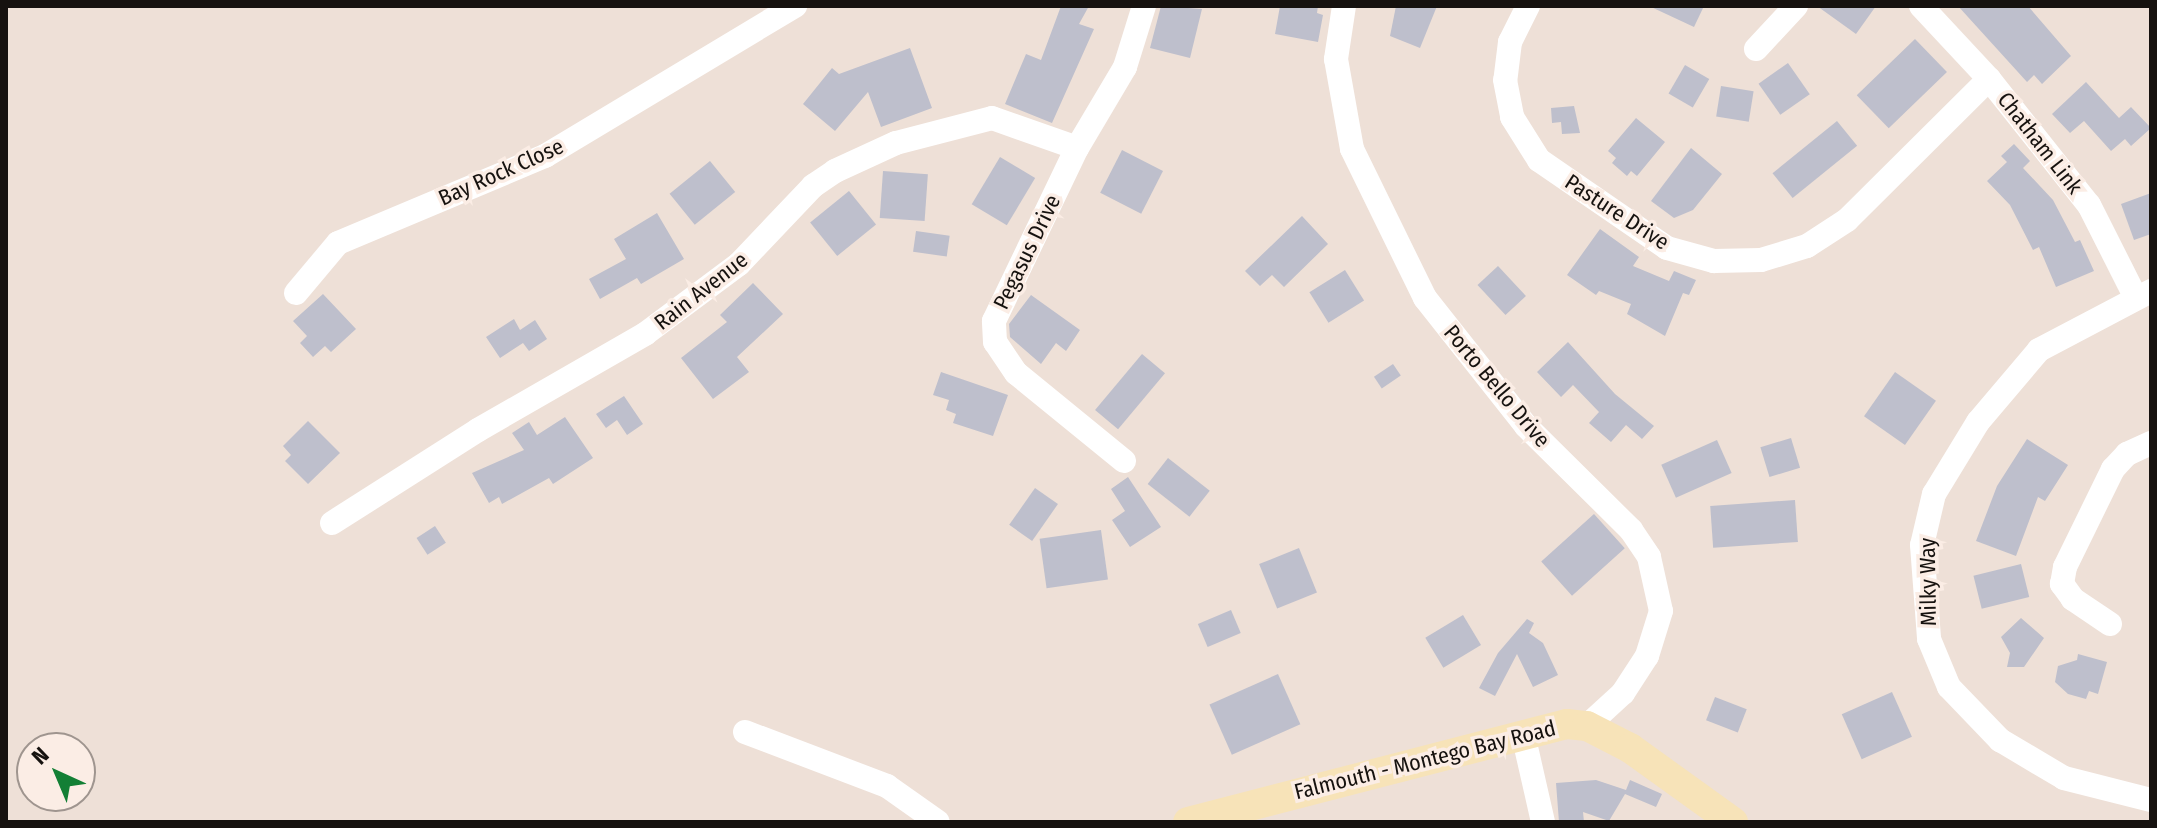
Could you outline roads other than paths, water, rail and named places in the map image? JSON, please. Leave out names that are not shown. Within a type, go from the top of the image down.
[{"type":"main road","name":"Falmouth - Montego Bay Road","points":[[1188,822],[1567,724],[1587,726],[1630,748],[1733,822]]},
{"type":"street","name":"Bay Rock Close","points":[[296,293],[338,243],[545,156],[795,6]]},
{"type":"street","name":"Pegasus Drive","points":[[1124,461],[1016,373],[995,342],[994,321],[1077,148],[1125,67],[1144,6]]},
{"type":"street","name":"Porto Bello Drive","points":[[1344,6],[1336,59],[1352,149],[1425,298],[1526,426],[1631,530],[1649,557],[1661,611],[1647,656],[1623,693],[1587,726]]},
{"type":"street","name":"Pasture Drive","points":[[1528,6],[1510,42],[1505,80],[1512,117],[1539,160],[1667,248],[1714,261],[1761,260],[1807,246],[1847,220],[1989,79]]},
{"type":"street","points":[[1756,49],[1796,6]]},
{"type":"street","name":"Chatham Link","points":[[1921,6],[1989,79],[2089,205],[2143,294]]},
{"type":"street","name":"Rain Avenue","points":[[332,523],[478,430],[645,334],[739,264],[813,186],[835,171],[896,143],[992,118],[1077,148]]},
{"type":"street","name":"Milky Way","points":[[2143,294],[2039,350],[1978,422],[1934,494],[1922,545],[1929,639],[1949,687],[2000,740],[2064,778],[2151,800]]},
{"type":"street","points":[[2110,624],[2073,599],[2062,584],[2065,567],[2113,469],[2127,454],[2151,443]]},
{"type":"street","points":[[745,732],[887,786],[938,822]]},
{"type":"street","points":[[1523,734],[1543,822]]}]
